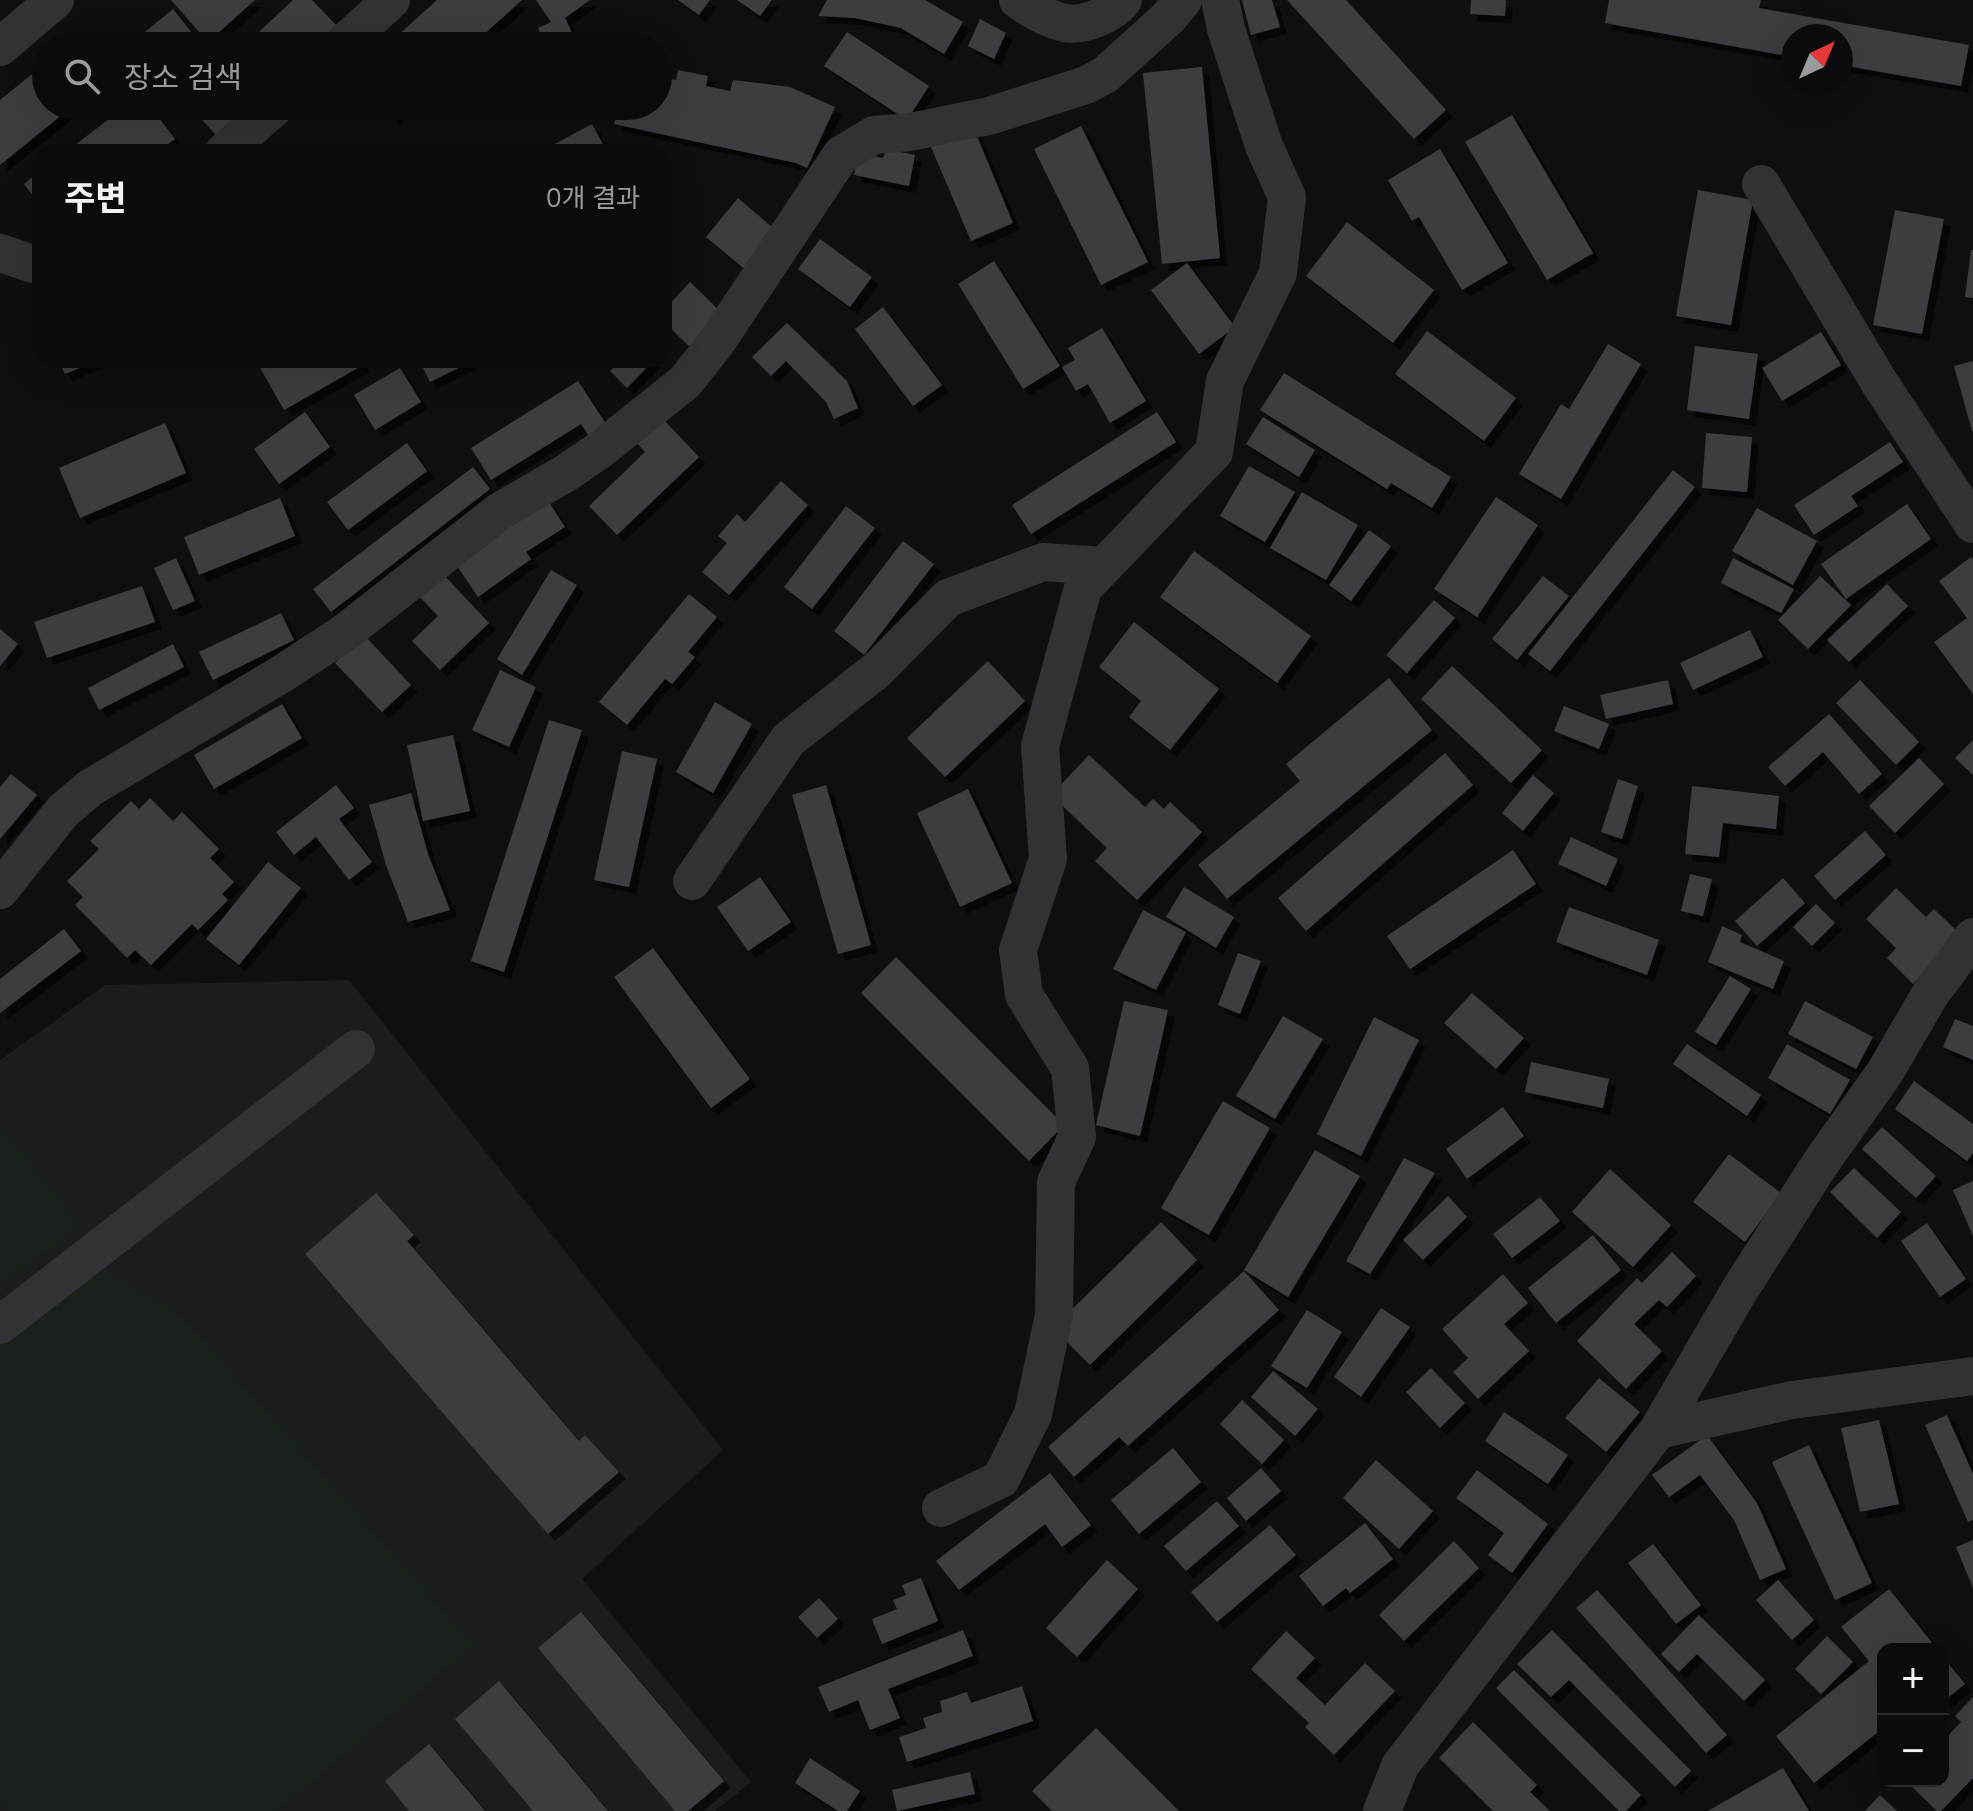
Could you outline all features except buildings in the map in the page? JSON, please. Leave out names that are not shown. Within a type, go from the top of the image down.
[{"type":"street","points":[[0,47],[55,0]]},
{"type":"street","points":[[356,32],[391,0]]},
{"type":"street","points":[[1018,0],[1066,24],[1095,19],[1117,8],[1123,0]]},
{"type":"street","points":[[0,890],[63,811],[90,788],[343,634],[500,511],[601,449],[685,382],[725,330],[841,155],[874,135],[910,132],[989,116],[1086,85],[1105,75],[1168,18],[1183,0]]},
{"type":"street","points":[[941,1508],[1001,1479],[1033,1414],[1054,1315],[1056,1182],[1077,1137],[1072,1082],[1070,1068],[1024,995],[1018,950],[1048,859],[1040,746],[1083,588],[1214,452],[1225,381],[1278,273],[1287,197],[1264,146],[1226,29],[1220,0]]},
{"type":"street","points":[[233,144],[260,120]]},
{"type":"street","points":[[1761,184],[1879,382],[1973,524]]},
{"type":"street","points":[[0,253],[32,264]]},
{"type":"street","points":[[692,881],[788,740],[877,670],[948,598],[1043,562],[1104,566]]},
{"type":"street","points":[[1382,1811],[1400,1766],[1658,1430],[1739,1291],[1804,1189],[1885,1072],[1931,993],[1973,937]]},
{"type":"street","points":[[0,1325],[356,1049]]},
{"type":"street","points":[[1658,1430],[1792,1400],[1973,1376]]},
{"type":"shaded area","points":[[349,980],[723,1450],[582,1579],[751,1782],[715,1811],[0,1811],[0,1060],[105,985]]},
{"type":"shaded area","points":[[0,1125],[82,1226],[0,1286]]},
{"type":"shaded area","points":[[101,1266],[181,1315],[475,1645],[278,1811],[8,1811],[0,1803],[0,1344]]}]
